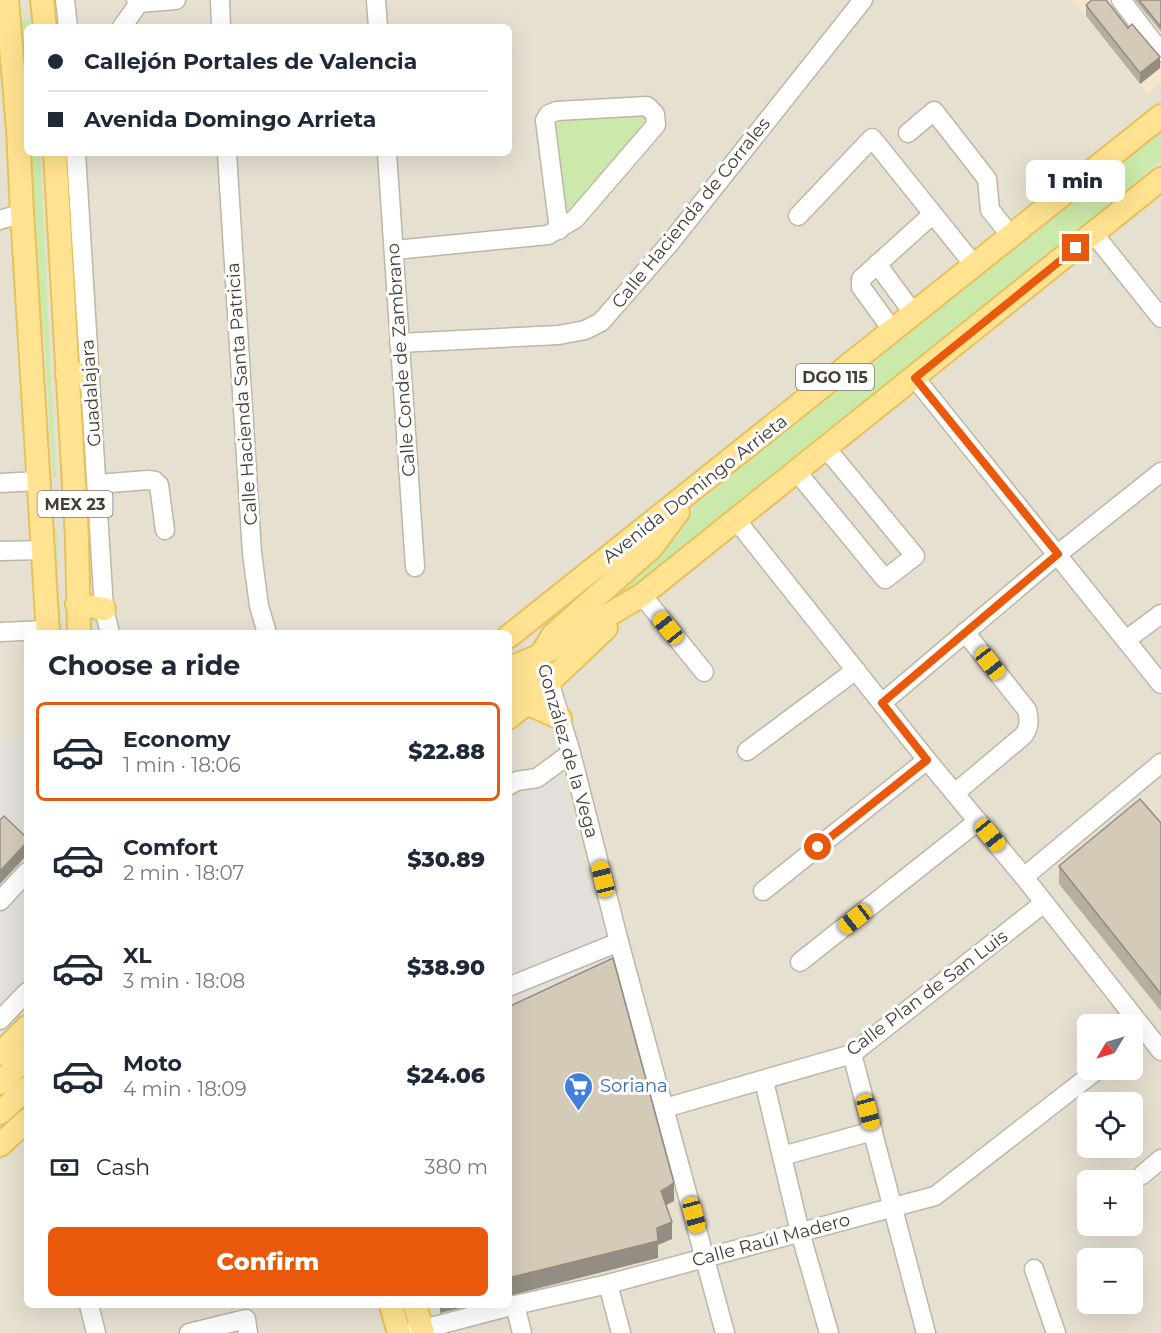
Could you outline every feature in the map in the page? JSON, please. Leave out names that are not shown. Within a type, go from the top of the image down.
[{"type":"main road","name":"MEX 23","points":[[7,0],[23,124],[22,213],[48,630]]},
{"type":"main road","points":[[42,0],[45,24]]},
{"type":"main road","name":"Avenida Domingo Arrieta","points":[[512,634],[1161,116]]},
{"type":"main road","name":"MEX 23","points":[[55,156],[78,374],[77,538]]},
{"type":"main road","name":"DGO 115","points":[[512,667],[541,655],[642,595],[1161,179]]},
{"type":"main road","points":[[39,481],[49,488],[59,501],[77,538],[94,630]]},
{"type":"main road","points":[[515,699],[553,635],[652,547],[690,493]]},
{"type":"main road","points":[[515,699],[549,680],[642,595]]},
{"type":"main road","points":[[80,630],[90,606]]},
{"type":"main road","points":[[515,699],[561,718]]},
{"type":"main road","points":[[0,1054],[24,1030]]},
{"type":"main road","points":[[0,1083],[24,1060]]},
{"type":"main road","points":[[0,1113],[24,1091]]},
{"type":"main road","points":[[0,1145],[24,1123]]},
{"type":"main road","points":[[392,1308],[399,1333]]},
{"type":"main road","points":[[416,1308],[418,1332]]},
{"type":"street","points":[[65,0],[68,24]]},
{"type":"street","points":[[124,24],[137,2],[176,0]]},
{"type":"street","points":[[220,0],[221,24]]},
{"type":"street","points":[[376,0],[378,24]]},
{"type":"street","name":"Calle Hacienda de Corrales","points":[[399,343],[559,335],[585,330],[601,322],[670,243],[862,0]]},
{"type":"street","points":[[1121,0],[1161,52]]},
{"type":"street","points":[[394,250],[548,235],[559,230],[575,219],[656,125],[655,114],[647,106],[557,111],[549,114],[545,120],[559,230]]},
{"type":"street","points":[[908,133],[934,111],[987,179],[990,210],[1011,236]]},
{"type":"street","points":[[798,216],[872,138],[974,265]]},
{"type":"street","name":"Guadalajara","points":[[76,156],[78,374],[97,484],[90,606],[108,630]]},
{"type":"street","name":"Calle Hacienda Santa Patricia","points":[[227,156],[252,553],[259,606],[266,630]]},
{"type":"street","name":"Calle Conde de Zambrano","points":[[387,156],[415,567]]},
{"type":"street","points":[[0,220],[22,213]]},
{"type":"street","points":[[893,331],[861,287],[861,279],[933,214]]},
{"type":"street","points":[[1094,234],[1161,318]]},
{"type":"street","points":[[877,264],[914,314]]},
{"type":"street","points":[[915,378],[1161,684]]},
{"type":"street","points":[[797,472],[885,579],[915,556],[826,448]]},
{"type":"street","points":[[882,703],[1058,554],[1161,471]]},
{"type":"street","points":[[0,483],[39,481]]},
{"type":"street","points":[[97,484],[155,481],[159,485],[165,530]]},
{"type":"street","points":[[737,520],[927,760],[1024,877],[1123,1014]]},
{"type":"street","points":[[0,551],[43,550]]},
{"type":"street","points":[[642,595],[704,672]]},
{"type":"street","points":[[1126,640],[1161,614]]},
{"type":"street","points":[[0,632],[24,632]]},
{"type":"street","points":[[955,793],[1024,735],[1029,727],[1027,710],[965,632]]},
{"type":"street","name":"González de la Vega","points":[[541,655],[571,753],[619,942],[725,1333]]},
{"type":"street","points":[[747,752],[856,670]]},
{"type":"street","points":[[512,784],[537,778],[571,753]]},
{"type":"street","points":[[763,891],[927,760]]},
{"type":"street","points":[[1024,877],[1161,763]]},
{"type":"street","points":[[800,962],[978,821]]},
{"type":"street","points":[[0,901],[24,875]]},
{"type":"street","name":"Calle Plan de San Luis","points":[[665,1108],[852,1054],[1044,903]]},
{"type":"street","points":[[512,985],[619,942]]},
{"type":"street","points":[[0,1020],[24,995]]},
{"type":"street","points":[[1143,1039],[1161,1051]]},
{"type":"street","points":[[852,1054],[926,1333]]},
{"type":"street","name":"Calle Raúl Madero","points":[[514,1305],[608,1284],[935,1196],[1084,1080]]},
{"type":"street","points":[[764,1081],[800,1232],[829,1333]]},
{"type":"street","points":[[782,1156],[873,1131]]},
{"type":"street","points":[[1143,1174],[1161,1159]]},
{"type":"street","points":[[1034,1269],[1056,1333]]},
{"type":"street","points":[[608,1284],[621,1333]]},
{"type":"street","points":[[514,1305],[522,1333]]},
{"type":"street","points":[[90,1308],[96,1333]]},
{"type":"street","name":"Calle Raúl Madero","points":[[418,1332],[503,1308]]},
{"type":"street","points":[[189,1333],[247,1326]]},
{"type":"shaded area","points":[[0,0],[1161,0],[1161,1333],[0,1333]]},
{"type":"shaded area","points":[[1072,0],[1161,0],[1161,83],[1147,94]]},
{"type":"shaded area","points":[[0,739],[24,739],[24,853],[0,827]]},
{"type":"shaded area","points":[[554,760],[617,971],[512,1017],[512,763],[520,777]]},
{"type":"shaded area","points":[[24,882],[24,1013],[0,1037],[0,909]]},
{"type":"green space","points":[[18,19],[31,19],[31,24],[24,24],[24,88]]},
{"type":"green space","points":[[651,114],[568,215],[551,117]]},
{"type":"green space","points":[[1161,130],[1161,159],[1070,241],[639,587],[581,617],[664,549],[682,531],[697,504]]},
{"type":"green space","points":[[29,156],[40,156],[56,477],[53,477],[44,334],[35,303]]},
{"type":"green space","points":[[48,513],[57,531],[58,597],[63,630],[59,630]]},
{"type":"building","points":[[1092,0],[1106,0],[1128,28],[1132,24],[1160,57],[1140,73],[1086,5]]},
{"type":"building","points":[[1139,0],[1161,0],[1161,27]]},
{"type":"building","points":[[1140,799],[1161,823],[1161,994],[1059,866]]},
{"type":"building","points":[[4,816],[24,835],[24,845],[0,871],[0,820]]},
{"type":"building","name":"Soriana","points":[[613,958],[674,1183],[661,1191],[672,1222],[657,1228],[658,1241],[512,1277],[512,1005]]},
{"type":"place","name":"Soriana","points":[[579,1112]]},
{"type":"route","points":[[818,847],[927,760],[882,703],[1058,554],[915,378],[1076,248]]}]
